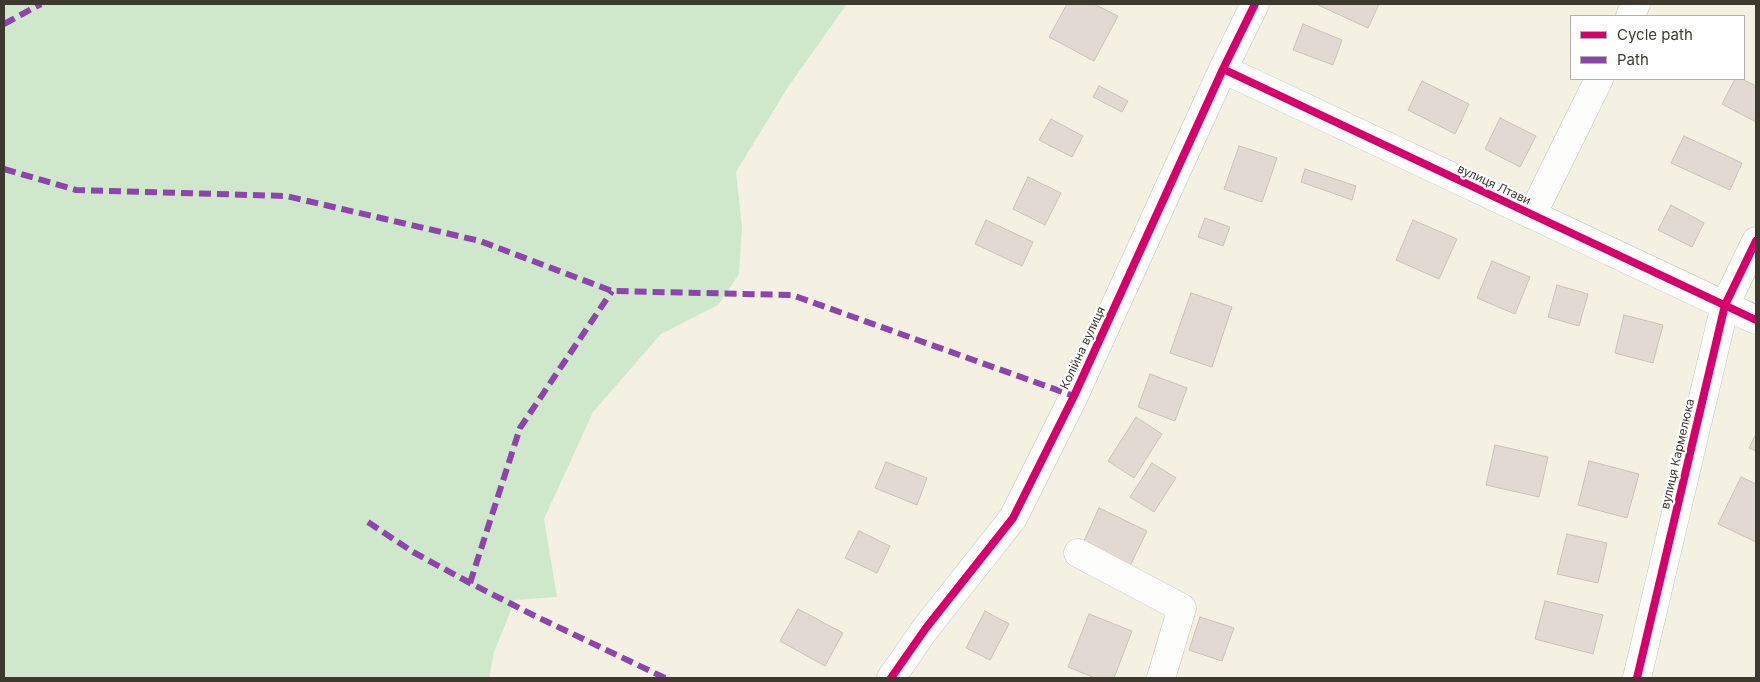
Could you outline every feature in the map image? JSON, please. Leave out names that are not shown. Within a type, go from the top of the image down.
[{"type":"street","name":"Колійна вулиця","points":[[891,678],[926,628],[1012,518],[1074,396],[1254,4]]},
{"type":"street","name":"вулиця Лтави","points":[[1223,70],[1756,320]]},
{"type":"street","points":[[1532,215],[1599,80]]},
{"type":"street","name":"вулиця Кармелюка","points":[[1637,678],[1725,304],[1756,241]]},
{"type":"street","points":[[1078,553],[1182,608],[1161,678]]},
{"type":"green space","points":[[4,4],[847,4],[788,87],[736,172],[742,227],[739,274],[718,305],[661,334],[593,412],[544,519],[557,597],[515,600],[494,652],[489,678],[4,678]]},
{"type":"building","points":[[1067,4],[1094,4],[1118,16],[1094,61],[1049,37]]},
{"type":"building","points":[[1316,4],[1379,4],[1368,28]]},
{"type":"building","points":[[1303,24],[1342,40],[1333,65],[1293,50]]},
{"type":"building","points":[[1734,80],[1744,80],[1756,86],[1756,122],[1722,104]]},
{"type":"building","points":[[1422,81],[1469,104],[1455,134],[1408,110]]},
{"type":"building","points":[[1099,86],[1128,101],[1122,112],[1093,97]]},
{"type":"building","points":[[1500,118],[1536,136],[1520,167],[1485,149]]},
{"type":"building","points":[[1051,119],[1083,136],[1072,157],[1039,140]]},
{"type":"building","points":[[1684,136],[1742,163],[1730,190],[1671,163]]},
{"type":"building","points":[[1239,146],[1277,158],[1262,202],[1224,189]]},
{"type":"building","points":[[1305,169],[1356,186],[1352,200],[1301,182]]},
{"type":"building","points":[[1028,177],[1061,193],[1045,225],[1013,209]]},
{"type":"building","points":[[1671,205],[1704,223],[1692,247],[1658,230]]},
{"type":"building","points":[[1205,218],[1230,227],[1223,246],[1198,237]]},
{"type":"building","points":[[986,220],[1033,242],[1022,266],[975,244]]},
{"type":"building","points":[[1413,220],[1457,239],[1439,279],[1396,260]]},
{"type":"building","points":[[1492,261],[1530,277],[1515,314],[1477,298]]},
{"type":"building","points":[[1557,285],[1588,294],[1579,326],[1548,317]]},
{"type":"building","points":[[1191,293],[1232,307],[1212,367],[1170,353]]},
{"type":"building","points":[[1624,315],[1663,325],[1653,363],[1615,353]]},
{"type":"building","points":[[1150,374],[1187,388],[1175,421],[1138,407]]},
{"type":"building","points":[[1136,417],[1162,434],[1134,478],[1108,461]]},
{"type":"building","points":[[1756,434],[1756,451],[1749,448]]},
{"type":"building","points":[[1495,445],[1548,457],[1539,497],[1486,485]]},
{"type":"building","points":[[1589,461],[1639,474],[1627,518],[1578,505]]},
{"type":"building","points":[[886,462],[927,478],[917,505],[875,488]]},
{"type":"building","points":[[1152,463],[1176,478],[1154,512],[1130,497]]},
{"type":"building","points":[[1741,477],[1756,484],[1756,542],[1718,524]]},
{"type":"building","points":[[1099,508],[1147,531],[1130,566],[1083,543]]},
{"type":"building","points":[[859,531],[890,546],[877,573],[845,558]]},
{"type":"building","points":[[1567,534],[1607,543],[1598,583],[1557,574]]},
{"type":"building","points":[[1545,601],[1603,615],[1593,654],[1535,639]]},
{"type":"building","points":[[798,609],[843,633],[825,666],[780,641]]},
{"type":"building","points":[[985,611],[1009,624],[990,660],[966,648]]},
{"type":"building","points":[[1089,614],[1132,631],[1114,678],[1095,678],[1068,667]]},
{"type":"building","points":[[1200,617],[1234,628],[1222,661],[1189,650]]},
{"type":"marked path","points":[[4,24],[41,4]]},
{"type":"marked path","points":[[4,169],[76,190],[286,196],[480,241],[612,291],[792,295],[1074,396]]},
{"type":"marked path","points":[[470,583],[520,428],[612,291]]},
{"type":"marked path","points":[[368,522],[413,552],[470,583],[665,678]]},
{"type":"cycle path","points":[[891,678],[926,628],[1013,518],[1074,396],[1223,69],[1255,4]]},
{"type":"cycle path","points":[[1223,69],[1756,320]]},
{"type":"cycle path","points":[[1637,678],[1725,305],[1756,241]]}]
